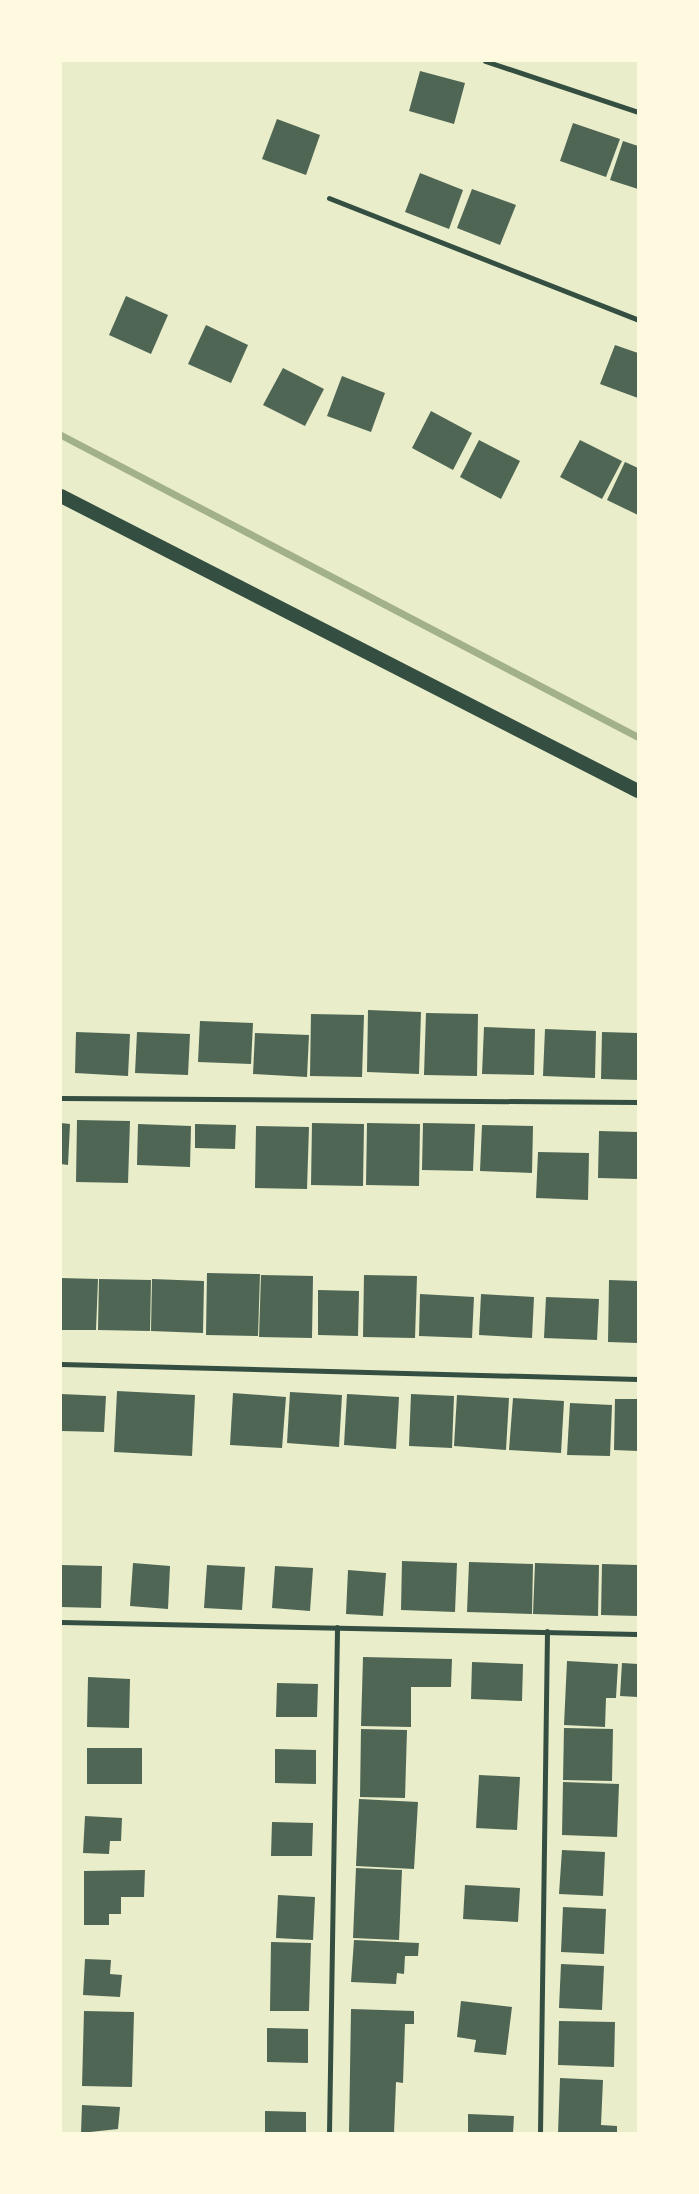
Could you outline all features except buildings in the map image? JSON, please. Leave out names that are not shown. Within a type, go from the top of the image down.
[{"type":"highway","points":[[61,496],[638,791]]},
{"type":"street","points":[[485,61],[638,112]]},
{"type":"street","points":[[329,198],[638,320]]},
{"type":"street","points":[[61,1098],[638,1102]]},
{"type":"street","points":[[61,1364],[638,1379]]},
{"type":"street","points":[[61,1622],[638,1634]]},
{"type":"street","points":[[329,2133],[337,1627]]},
{"type":"street","points":[[540,2133],[547,1631]]},
{"type":"waterway","points":[[61,435],[638,737]]}]
